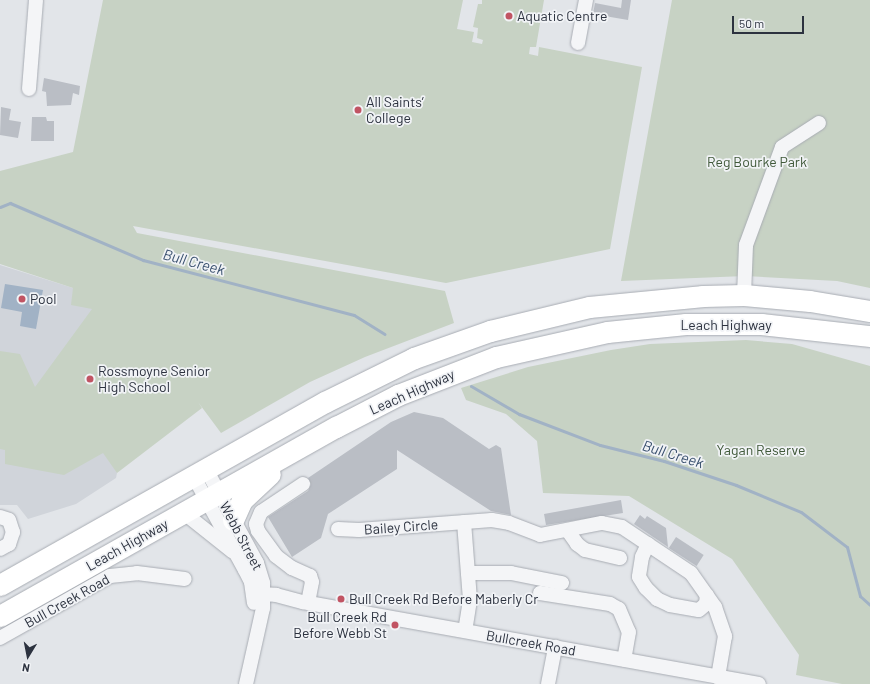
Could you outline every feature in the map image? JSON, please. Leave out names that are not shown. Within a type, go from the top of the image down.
[{"type":"highway","name":"Leach Highway","points":[[0,585],[325,402],[385,371],[490,331],[589,307],[644,300],[744,295],[810,301],[870,311]]},
{"type":"highway","name":"Leach Highway","points":[[0,616],[183,512],[404,392],[496,357],[607,332],[643,326],[723,322],[795,326],[870,336]]},
{"type":"highway","points":[[233,520],[242,500],[250,490],[336,428]]},
{"type":"street","points":[[29,89],[36,0]]},
{"type":"street","points":[[578,43],[586,0]]},
{"type":"street","points":[[744,295],[746,245],[782,148],[819,123]]},
{"type":"street","name":"Webb Street","points":[[200,473],[212,496],[236,554],[259,598]]},
{"type":"street","points":[[304,484],[261,512],[256,524],[258,531],[276,556],[294,570],[310,576],[312,582],[306,603]]},
{"type":"street","name":"Webb Street","points":[[212,496],[233,520],[257,563],[259,598],[246,684]]},
{"type":"street","name":"Webb Street","points":[[183,512],[236,554]]},
{"type":"street","points":[[0,516],[9,520],[13,532],[9,544],[0,549]]},
{"type":"street","name":"Bailey Circle","points":[[338,529],[359,530],[464,522],[501,521],[534,535],[612,523],[622,527],[691,574],[707,595],[706,604],[709,612]]},
{"type":"street","points":[[464,522],[470,600],[466,631]]},
{"type":"street","points":[[568,530],[577,544],[585,550],[620,558]]},
{"type":"street","points":[[648,544],[642,557],[639,575],[646,588],[663,602],[709,612],[725,636],[718,676]]},
{"type":"street","name":"Bull Creek Road","points":[[0,638],[110,576],[123,572],[185,579]]},
{"type":"street","points":[[468,574],[511,573],[562,583]]},
{"type":"street","points":[[540,593],[616,601],[628,626],[624,660]]},
{"type":"street","name":"Bullcreek Road","points":[[259,598],[306,603],[555,647],[624,660],[702,679],[718,676],[759,684]]},
{"type":"street","points":[[548,684],[555,647]]},
{"type":"shaded area","name":"Rossmoyne Senior High School","points":[[0,265],[73,288],[95,287],[117,473],[116,478],[76,504],[28,519],[17,505],[0,505]]},
{"type":"green space","name":"All Saints’ College","points":[[103,0],[463,0],[457,29],[474,32],[472,42],[482,44],[483,40],[477,38],[478,28],[473,27],[478,4],[482,4],[482,0],[544,0],[536,47],[530,47],[529,54],[538,56],[539,47],[642,67],[610,249],[446,283],[133,226],[137,233],[445,291],[454,323],[365,357],[310,382],[221,433],[198,402],[202,408],[117,473],[103,453],[64,475],[5,464],[5,450],[0,449],[0,351],[20,354],[35,387],[92,309],[71,305],[73,288],[0,264],[0,171],[73,152]]},
{"type":"green space","name":"Reg Bourke Park","points":[[672,0],[870,0],[870,288],[837,281],[745,276],[621,281]]},
{"type":"green space","name":"Yagan Reserve","points":[[746,340],[792,344],[870,366],[870,684],[842,684],[796,675],[799,655],[732,559],[629,496],[543,493],[537,441],[506,414],[466,400],[461,388],[528,367],[611,350],[650,344]]},
{"type":"water","name":"Pool","points":[[5,284],[43,290],[36,329],[20,326],[22,312],[1,308]]},
{"type":"building","points":[[622,0],[631,0],[628,20],[593,14],[595,3],[621,8]]},
{"type":"building","points":[[44,78],[80,86],[79,95],[73,93],[71,105],[47,106],[46,92],[42,91]]},
{"type":"building","points":[[1,107],[11,109],[9,120],[21,122],[18,138],[0,135]]},
{"type":"building","points":[[32,117],[46,117],[47,121],[54,121],[54,141],[31,141]]},
{"type":"building","points":[[414,412],[443,418],[489,449],[496,445],[501,448],[511,515],[491,511],[397,450],[397,469],[328,514],[321,538],[292,557],[268,517],[308,491],[311,484],[308,478],[391,422]]},
{"type":"building","points":[[621,500],[623,513],[546,525],[544,514]]},
{"type":"building","points":[[640,515],[645,519],[647,516],[666,528],[668,547],[634,524]]},
{"type":"building","points":[[676,537],[704,555],[697,566],[669,548]]},
{"type":"waterway","name":"Bull Creek","points":[[0,207],[10,203],[143,260],[354,315],[385,334]]},
{"type":"waterway","name":"Bull Creek","points":[[471,386],[519,414],[600,445],[664,461],[736,485],[801,512],[847,547],[860,596],[870,605]]},
{"type":"place","name":"Aquatic Centre","points":[[509,16]]},
{"type":"place","name":"All Saints’ College","points":[[358,110]]},
{"type":"place","name":"Pool","points":[[22,299]]},
{"type":"place","name":"Rossmoyne Senior High School","points":[[90,379]]},
{"type":"place","name":"Bull Creek Rd Before Maberly Cr","points":[[341,599]]},
{"type":"place","name":"Bull Creek Rd Before Webb St","points":[[395,625]]}]
